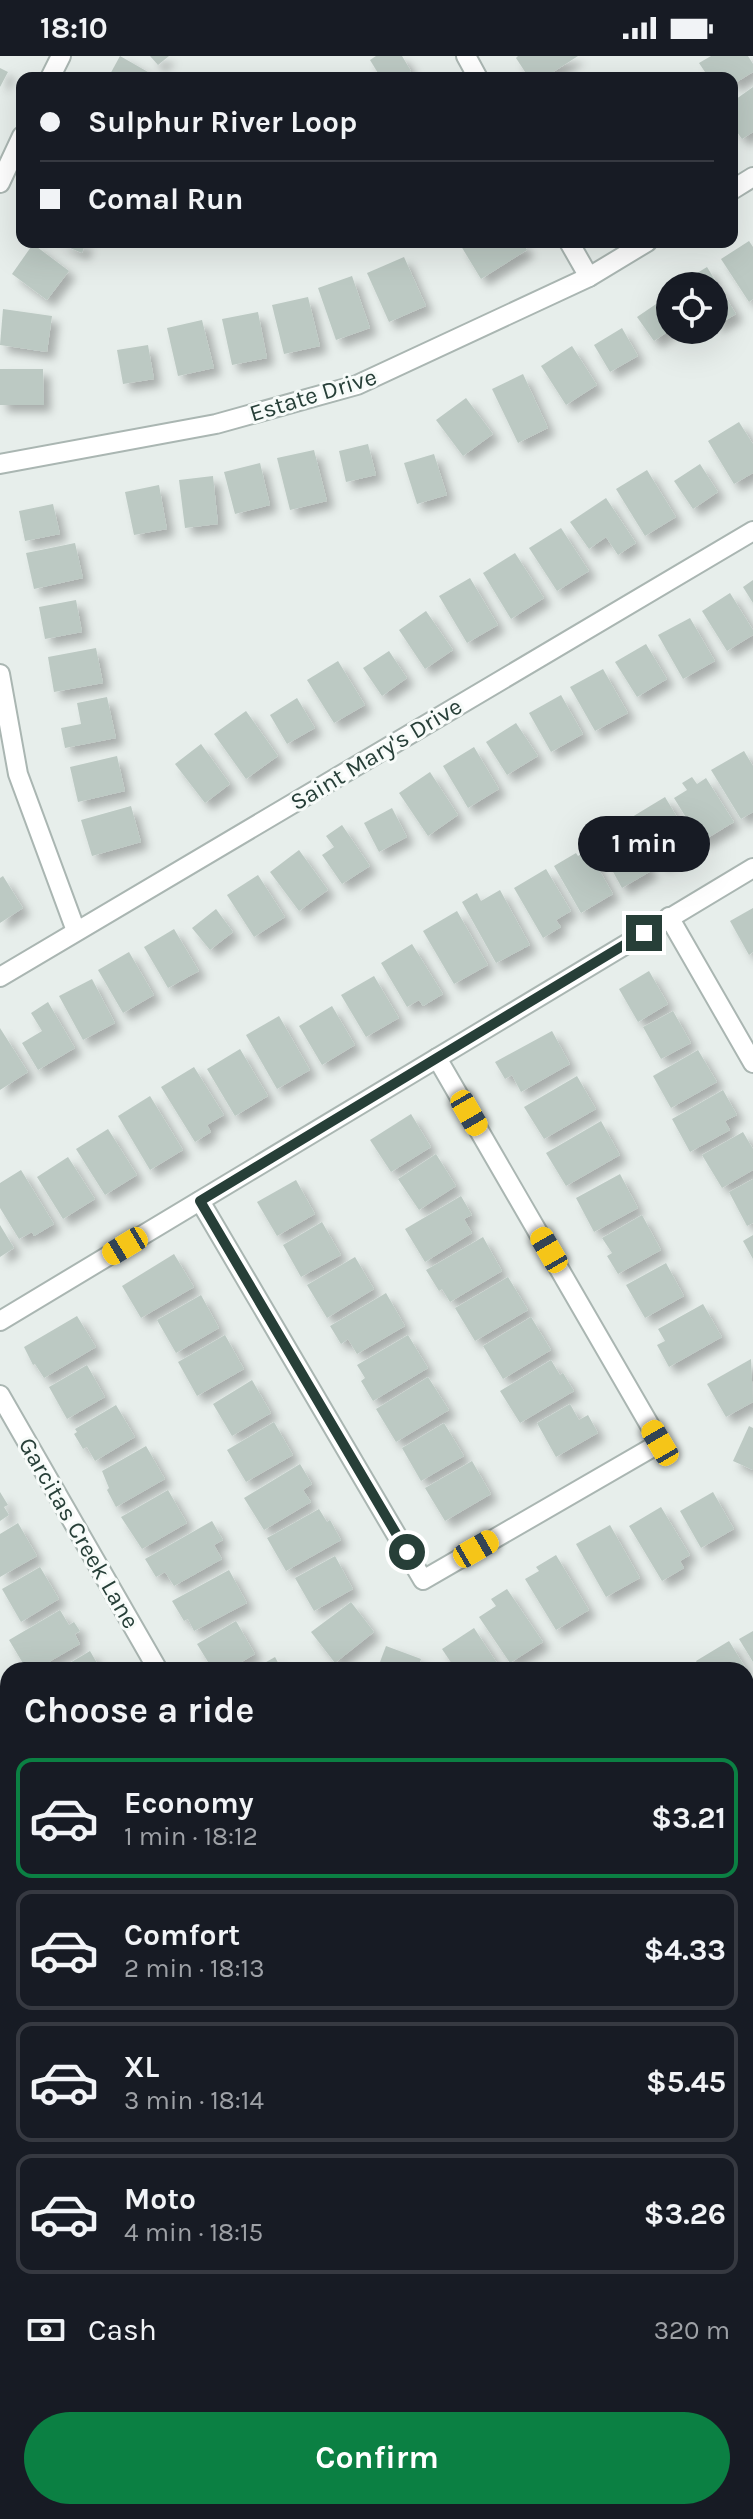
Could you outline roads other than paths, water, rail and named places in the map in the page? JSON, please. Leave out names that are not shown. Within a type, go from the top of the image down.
[{"type":"street","points":[[0,183],[16,149]]},
{"type":"street","points":[[572,248],[589,277]]},
{"type":"street","name":"Estate Drive","points":[[0,464],[216,424],[357,385],[589,277],[637,248]]},
{"type":"street","name":"Saint Mary's Drive","points":[[0,977],[753,531]]},
{"type":"street","points":[[0,674],[18,774],[76,931]]},
{"type":"street","points":[[0,1321],[753,868]]},
{"type":"street","points":[[669,917],[753,1063]]},
{"type":"street","points":[[200,1201],[423,1580],[660,1443],[437,1058]]},
{"type":"street","name":"Garcitas Creek Lane","points":[[0,1395],[153,1662]]}]
